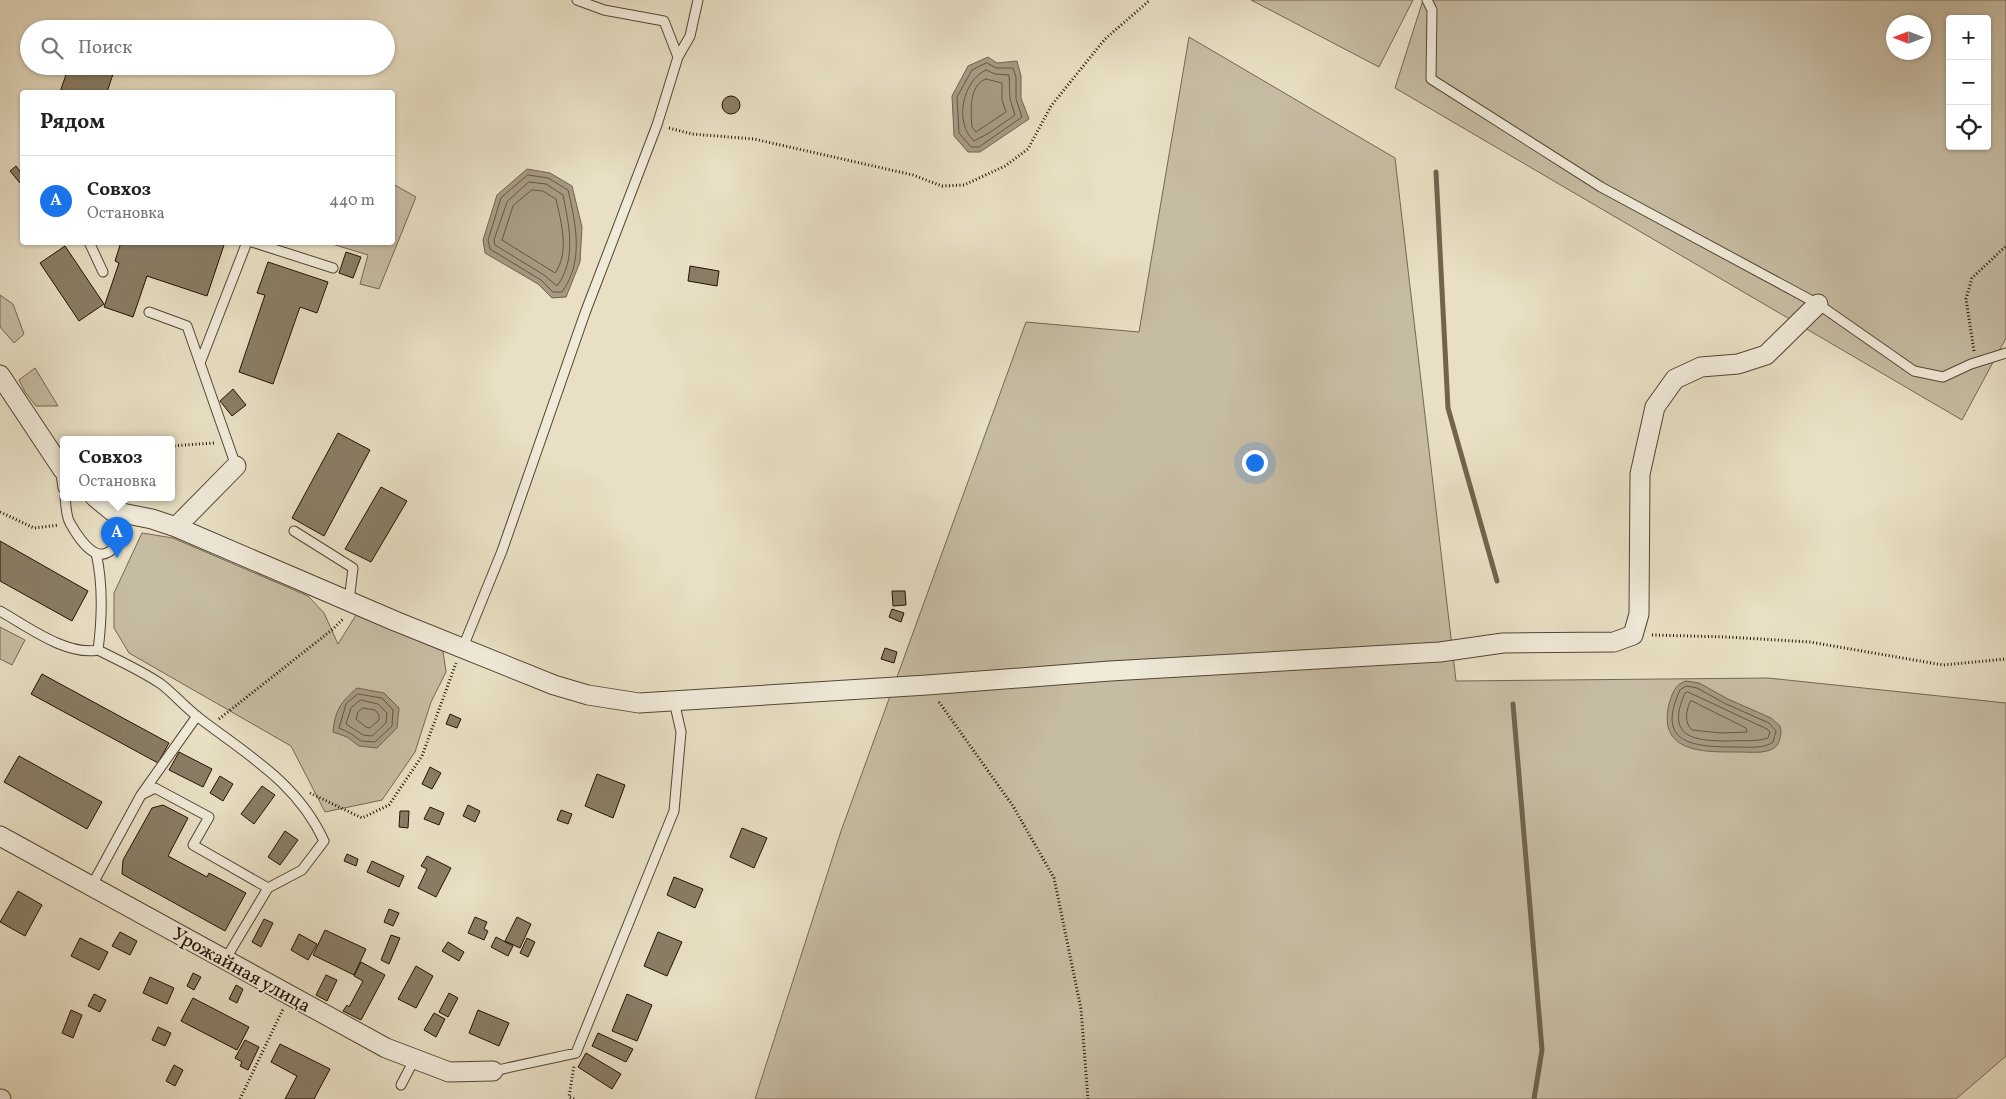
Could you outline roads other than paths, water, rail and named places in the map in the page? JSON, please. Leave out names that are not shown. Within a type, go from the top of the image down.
[{"type":"street","points":[[100,501],[112,511],[152,519],[176,528],[353,603],[554,684],[588,695],[639,703],[1110,671],[1440,652],[1503,643],[1614,642],[1633,635],[1639,614],[1640,474],[1655,407],[1675,379],[1701,367],[1738,364],[1766,355],[1818,304]]},
{"type":"street","points":[[0,375],[60,466]]},
{"type":"street","points":[[176,528],[236,466]]},
{"type":"street","name":"Урожайная улица","points":[[0,836],[386,1048],[449,1072],[493,1071]]},
{"type":"lane","points":[[577,0],[604,10],[664,21],[678,57]]},
{"type":"lane","points":[[463,647],[502,551],[585,313],[657,125],[678,57],[690,36],[698,0]]},
{"type":"lane","points":[[1427,0],[1432,10],[1431,79],[1601,187],[1818,304],[1914,371],[1943,376],[2006,352]]},
{"type":"lane","points":[[90,245],[104,272]]},
{"type":"lane","points":[[200,363],[246,245]]},
{"type":"lane","points":[[261,245],[333,268]]},
{"type":"lane","points":[[149,312],[187,326],[236,466]]},
{"type":"lane","points":[[66,501],[69,522],[86,545],[96,553],[104,553],[111,550],[122,538],[125,528],[112,511]]},
{"type":"lane","points":[[294,531],[353,568],[353,603]]},
{"type":"lane","points":[[96,553],[100,571],[100,633],[98,650]]},
{"type":"lane","points":[[0,611],[61,645],[86,652],[98,650],[161,684],[197,716],[272,771],[294,795],[315,823],[324,841],[302,870],[268,888],[225,960]]},
{"type":"lane","points":[[493,1071],[576,1053],[674,811],[681,732],[674,701]]},
{"type":"lane","points":[[91,887],[141,795],[197,716]]},
{"type":"lane","points":[[141,795],[155,788],[209,817],[193,845],[268,888]]},
{"type":"lane","points":[[401,1085],[414,1060]]},
{"type":"water","points":[[988,57],[997,63],[1017,61],[1021,76],[1021,98],[1029,119],[980,152],[968,152],[954,136],[952,96],[968,66]]},
{"type":"water","points":[[527,169],[550,173],[572,186],[582,227],[580,262],[566,297],[552,298],[538,284],[485,253],[483,240],[497,195]]},
{"type":"water","points":[[1686,681],[1699,683],[1728,699],[1771,718],[1780,726],[1781,736],[1777,745],[1771,750],[1762,752],[1712,752],[1687,747],[1677,741],[1670,733],[1667,720],[1669,704],[1677,687]]},
{"type":"water","points":[[357,688],[384,693],[399,708],[397,728],[377,748],[359,746],[347,737],[333,732],[337,712]]},
{"type":"waterway","points":[[1436,172],[1448,408],[1497,581]]},
{"type":"waterway","points":[[1513,704],[1542,1050],[1534,1099]]},
{"type":"place","name":"Совхоз","points":[[117,558]]}]
